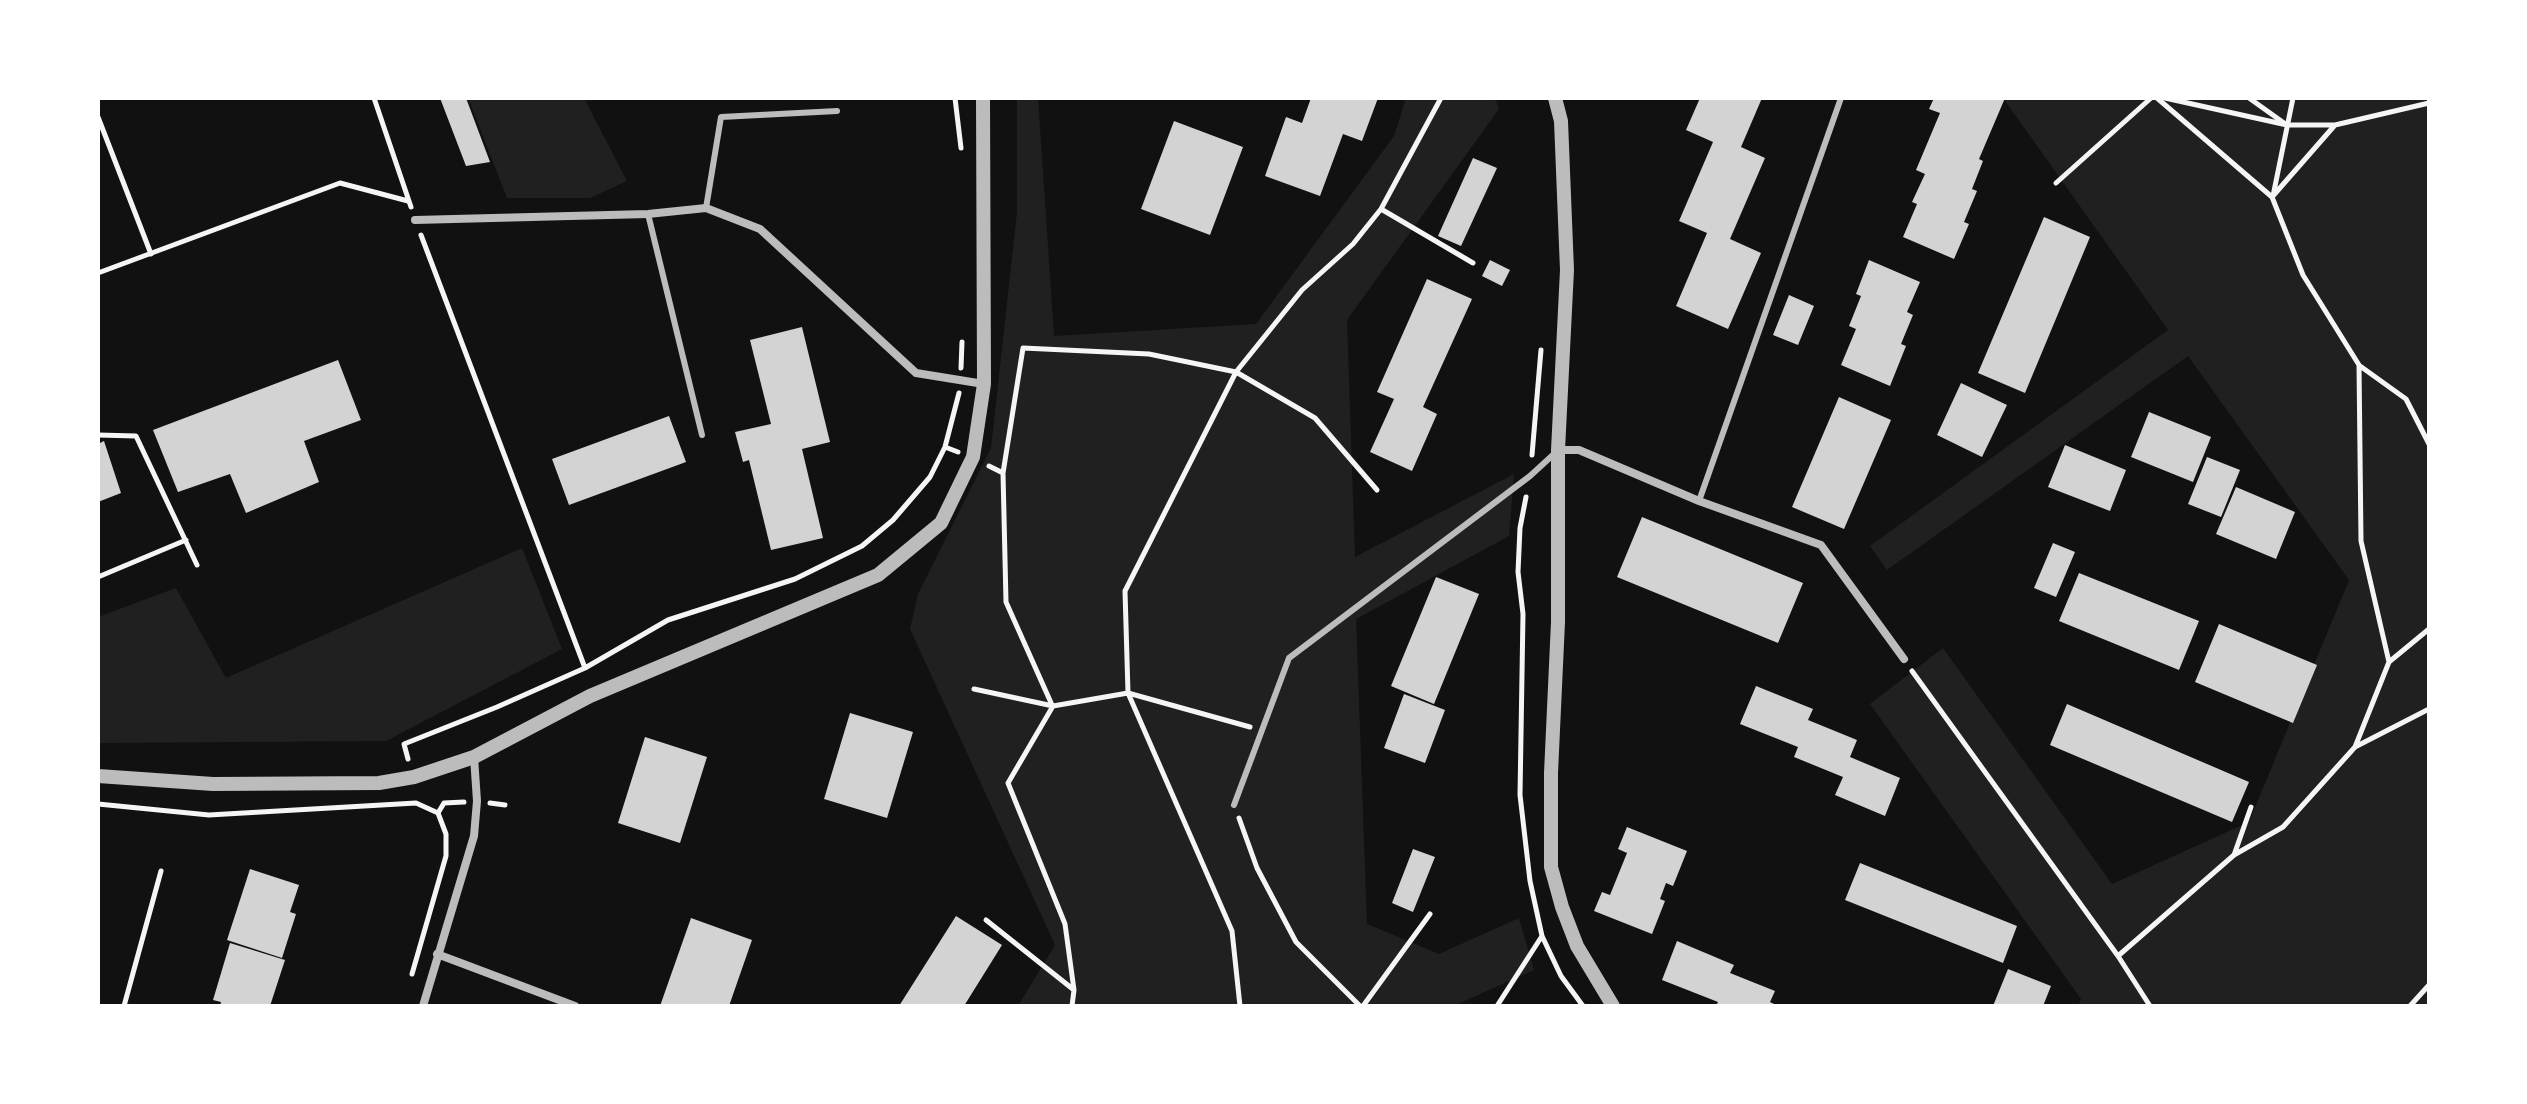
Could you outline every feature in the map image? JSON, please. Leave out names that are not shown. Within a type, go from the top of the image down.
[{"type":"street","points":[[98,776],[213,784],[379,783],[414,777],[474,757],[590,696],[878,575],[941,523],[973,457],[984,384],[983,98]]},
{"type":"street","points":[[1555,98],[1561,121],[1567,270],[1558,450],[1558,622],[1551,773],[1551,867],[1577,946],[1613,1006]]},
{"type":"street","points":[[415,220],[648,214],[706,208],[760,229],[916,373],[984,384]]},
{"type":"street","points":[[1558,450],[1579,450],[1699,501],[1821,545],[1904,659]]},
{"type":"street","points":[[423,1006],[474,836],[477,801],[474,757]]},
{"type":"street","points":[[437,954],[575,1006]]},
{"type":"lane","points":[[1699,501],[1841,98]]},
{"type":"lane","points":[[706,208],[721,117],[837,111]]},
{"type":"lane","points":[[648,214],[702,435]]},
{"type":"lane","points":[[1234,805],[1289,658],[1530,476],[1558,450]]},
{"type":"path","points":[[374,98],[415,220],[585,668]]},
{"type":"path","points":[[955,98],[963,159]]},
{"type":"path","points":[[1240,1006],[1232,931],[1128,693],[1125,591],[1236,372],[1302,290],[1353,244],[1381,209],[1441,98]]},
{"type":"path","points":[[2056,183],[2154,98],[2272,197],[2303,275],[2359,365],[2406,399],[2429,444]]},
{"type":"path","points":[[2165,98],[2287,125],[2335,125],[2429,103]]},
{"type":"path","points":[[2249,98],[2287,125]]},
{"type":"path","points":[[2272,197],[2293,98]]},
{"type":"path","points":[[98,117],[151,254]]},
{"type":"path","points":[[2272,197],[2335,125]]},
{"type":"path","points":[[98,273],[340,183],[409,201]]},
{"type":"path","points":[[1381,209],[1473,263]]},
{"type":"path","points":[[404,744],[585,668],[668,620],[795,579],[862,546],[893,520],[930,477],[945,447],[961,381],[962,332]]},
{"type":"path","points":[[1541,344],[1530,476],[1520,528],[1518,572],[1523,614],[1520,795],[1530,881],[1542,936],[1561,976],[1583,1006]]},
{"type":"path","points":[[1053,706],[1006,602],[1003,473],[1023,348],[1149,354],[1236,372],[1315,418],[1377,490]]},
{"type":"path","points":[[2359,365],[2361,541],[2389,662]]},
{"type":"path","points":[[98,435],[136,436],[197,565]]},
{"type":"path","points":[[945,447],[1003,473]]},
{"type":"path","points":[[98,577],[186,540]]},
{"type":"path","points":[[2118,956],[2234,855],[2283,827],[2355,747],[2389,662],[2429,629]]},
{"type":"path","points":[[1904,659],[2118,956],[2150,1006]]},
{"type":"path","points":[[974,689],[1053,706],[1128,693],[1262,730]]},
{"type":"path","points":[[1053,706],[1008,783],[1065,924],[1074,990],[1072,1006]]},
{"type":"path","points":[[2355,747],[2429,709]]},
{"type":"path","points":[[98,804],[209,815],[416,803],[438,813],[446,834],[446,856],[412,976]]},
{"type":"path","points":[[1234,805],[1257,868],[1296,942],[1361,1006],[1430,914]]},
{"type":"path","points":[[2234,855],[2251,807]]},
{"type":"path","points":[[124,1006],[161,871]]},
{"type":"path","points":[[986,920],[1074,990]]},
{"type":"path","points":[[1497,1006],[1542,936]]},
{"type":"path","points":[[2410,1006],[2429,985]]},
{"type":"shaded area","points":[[468,98],[584,98],[627,181],[590,198],[507,198]]},
{"type":"shaded area","points":[[1017,98],[1038,98],[1054,336],[1256,324],[1394,136],[1406,98],[1495,98],[1499,109],[1347,320],[1355,557],[1514,474],[1509,536],[1356,619],[1367,924],[1439,954],[1519,918],[1534,970],[1453,1006],[1018,1006],[1055,945],[910,629],[918,594],[991,448],[1017,212]]},
{"type":"shaded area","points":[[2003,98],[2429,98],[2429,1006],[2078,1006],[2081,999],[1870,704],[1943,648],[2112,884],[2249,822],[2349,580],[2188,356],[1887,570],[1870,546],[2168,330]]},
{"type":"shaded area","points":[[522,548],[562,649],[386,741],[98,743],[98,617],[176,588],[226,678]]},
{"type":"building","points":[[440,98],[466,98],[490,162],[466,166]]},
{"type":"building","points":[[1311,98],[1378,98],[1362,141],[1343,134],[1320,196],[1265,176],[1286,117],[1302,123]]},
{"type":"building","points":[[1700,98],[1762,98],[1741,147],[1765,158],[1730,239],[1761,253],[1728,329],[1676,306],[1707,233],[1679,221],[1713,142],[1686,130]]},
{"type":"building","points":[[1934,98],[2005,98],[1979,159],[1983,161],[1972,189],[1977,191],[1964,222],[1969,224],[1954,259],[1903,237],[1917,204],[1912,202],[1925,174],[1916,170],[1940,113],[1929,109]]},
{"type":"building","points":[[1174,121],[1243,147],[1210,235],[1141,209]]},
{"type":"building","points":[[1473,158],[1497,168],[1461,246],[1438,236]]},
{"type":"building","points":[[2044,217],[2090,237],[2025,393],[1978,373]]},
{"type":"building","points":[[1490,260],[1510,270],[1502,286],[1482,276]]},
{"type":"building","points":[[1869,260],[1920,282],[1907,312],[1913,315],[1901,344],[1906,346],[1890,386],[1841,365],[1856,329],[1849,326],[1861,296],[1856,294]]},
{"type":"building","points":[[1427,279],[1472,299],[1423,407],[1437,414],[1412,471],[1370,452],[1394,399],[1377,392]]},
{"type":"building","points":[[1789,295],[1814,306],[1798,345],[1773,335]]},
{"type":"building","points":[[802,327],[830,442],[802,449],[823,538],[771,550],[749,460],[743,462],[735,432],[771,424],[750,340]]},
{"type":"building","points":[[338,360],[361,420],[304,441],[319,482],[246,513],[230,474],[178,492],[153,430]]},
{"type":"building","points":[[1961,383],[2007,405],[1982,457],[1937,435]]},
{"type":"building","points":[[1839,397],[1891,420],[1844,529],[1792,507]]},
{"type":"building","points":[[2149,412],[2211,437],[2193,482],[2131,457]]},
{"type":"building","points":[[669,416],[686,462],[569,505],[552,459]]},
{"type":"building","points":[[104,441],[121,493],[98,502],[98,444]]},
{"type":"building","points":[[2065,445],[2126,470],[2110,511],[2048,487]]},
{"type":"building","points":[[2207,457],[2240,470],[2221,517],[2188,504]]},
{"type":"building","points":[[2236,487],[2295,512],[2276,559],[2216,534]]},
{"type":"building","points":[[1642,517],[1803,583],[1778,643],[1617,577]]},
{"type":"building","points":[[2053,543],[2075,552],[2056,597],[2034,588]]},
{"type":"building","points":[[2079,573],[2199,621],[2179,670],[2059,621]]},
{"type":"building","points":[[1436,577],[1479,594],[1434,704],[1391,686]]},
{"type":"building","points":[[2219,624],[2317,665],[2293,723],[2195,682]]},
{"type":"building","points":[[1756,686],[1813,709],[1808,720],[1857,740],[1850,757],[1900,778],[1885,816],[1835,795],[1843,777],[1794,757],[1798,747],[1740,724]]},
{"type":"building","points":[[1404,694],[1445,710],[1425,763],[1384,748]]},
{"type":"building","points":[[2067,704],[2249,782],[2232,822],[2050,745]]},
{"type":"building","points":[[850,713],[913,732],[887,818],[824,799]]},
{"type":"building","points":[[645,737],[707,757],[680,843],[618,823]]},
{"type":"building","points":[[1627,827],[1687,851],[1673,886],[1666,883],[1660,899],[1665,901],[1652,934],[1594,911],[1602,892],[1610,895],[1627,853],[1618,849]]},
{"type":"building","points":[[1413,849],[1435,857],[1413,912],[1392,903]]},
{"type":"building","points":[[1860,863],[2017,926],[2003,963],[1845,900]]},
{"type":"building","points":[[250,869],[299,885],[290,912],[296,914],[282,958],[227,940]]},
{"type":"building","points":[[956,916],[1002,945],[964,1006],[899,1006]]},
{"type":"building","points":[[691,918],[752,940],[729,1006],[660,1006]]},
{"type":"building","points":[[1677,941],[1734,965],[1730,973],[1775,991],[1770,1002],[1778,1006],[1716,1006],[1718,1002],[1662,980]]},
{"type":"building","points":[[230,943],[285,960],[270,1006],[220,1006],[221,1002],[213,1000]]},
{"type":"building","points":[[2008,969],[2051,986],[2043,1006],[1993,1006]]}]
